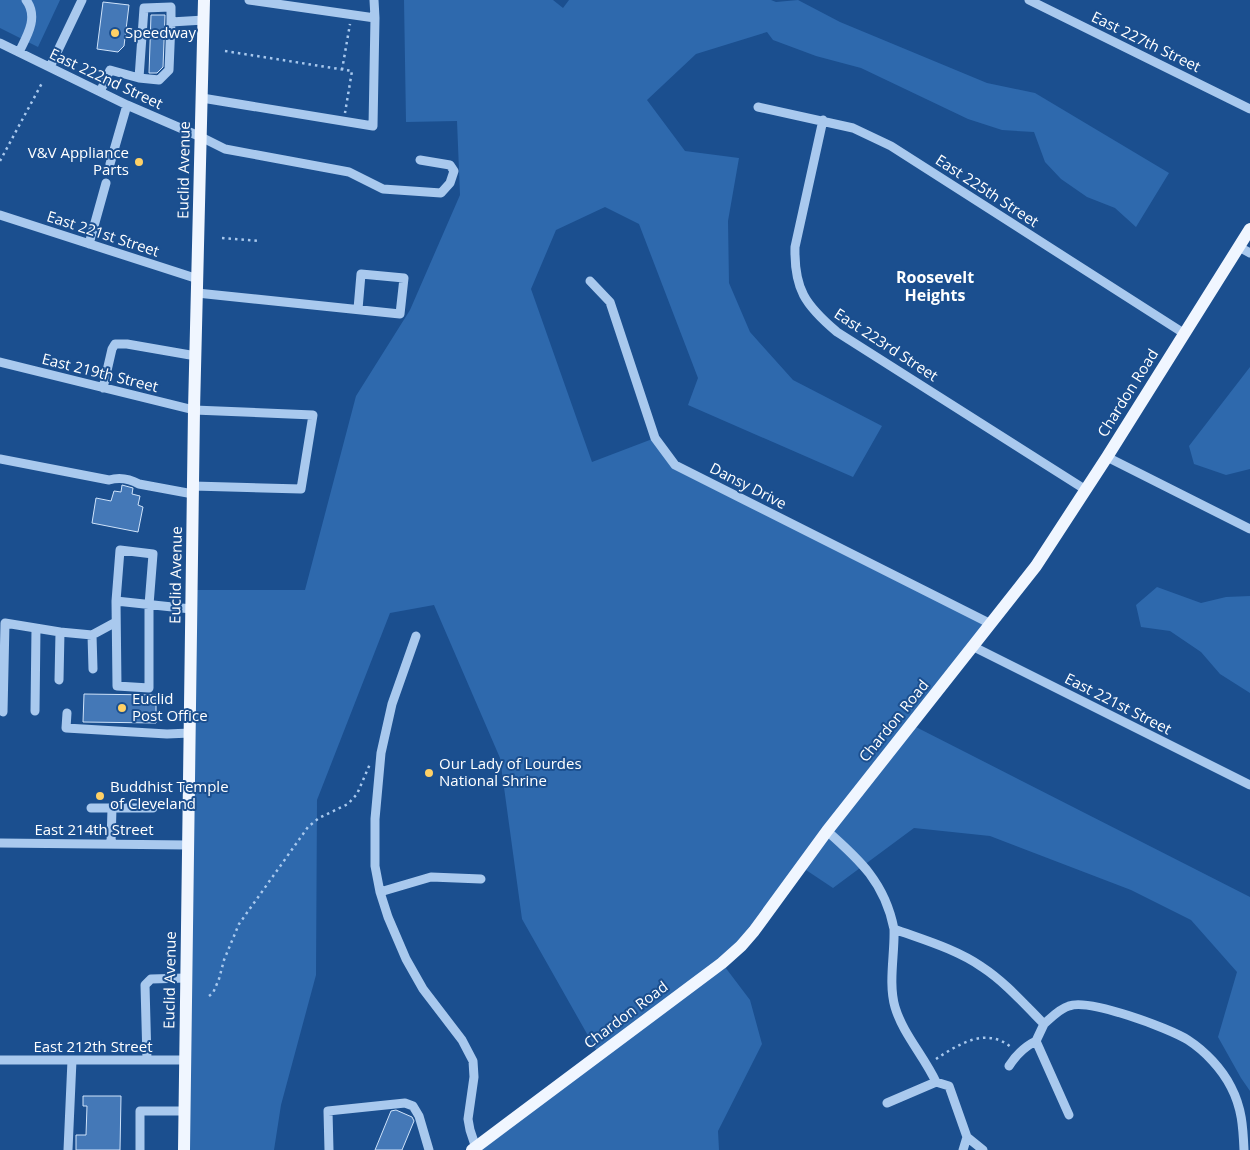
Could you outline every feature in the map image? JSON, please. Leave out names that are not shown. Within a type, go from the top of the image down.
[{"type":"main road","name":"Euclid Avenue","points":[[184,1150],[194,410],[204,0]]},
{"type":"main road","name":"Chardon Road","points":[[474,1149],[722,963],[754,931],[827,831],[1036,566],[1185,334],[1244,250],[1250,229]]},
{"type":"street","points":[[19,52],[30,30],[32,18],[30,6],[26,0]]},
{"type":"street","points":[[50,67],[82,0]]},
{"type":"street","points":[[249,0],[374,18]]},
{"type":"street","points":[[202,98],[373,126],[374,0]]},
{"type":"street","name":"East 227th Street","points":[[1029,0],[1250,109]]},
{"type":"street","points":[[100,92],[110,70],[138,78],[159,80],[169,70],[171,7],[144,8],[138,78]]},
{"type":"street","points":[[172,22],[204,20]]},
{"type":"street","name":"East 222nd Street","points":[[0,43],[127,105],[202,137],[225,149],[350,172],[383,189],[441,193],[450,183],[454,171],[450,165],[420,160]]},
{"type":"street","points":[[110,164],[127,105]]},
{"type":"street","name":"East 225th Street","points":[[758,107],[852,128],[891,146],[1185,334]]},
{"type":"street","name":"East 223rd Street","points":[[823,120],[795,247],[795,267],[798,284],[808,302],[820,318],[837,332],[1086,490]]},
{"type":"street","points":[[89,244],[106,184]]},
{"type":"street","name":"East 221st Street","points":[[0,215],[198,279]]},
{"type":"street","points":[[197,293],[358,310],[400,314],[404,278],[361,274],[358,310]]},
{"type":"street","name":"Dansy Drive","points":[[590,281],[610,302],[655,438],[676,465],[991,624]]},
{"type":"street","points":[[104,388],[112,349],[115,344],[127,344],[196,356]]},
{"type":"street","name":"East 219th Street","points":[[0,362],[194,410],[313,415],[300,489],[193,490]]},
{"type":"street","points":[[1107,457],[1250,529]]},
{"type":"street","points":[[0,459],[109,480],[115,478],[133,480],[139,484],[193,490]]},
{"type":"street","points":[[120,550],[153,554],[149,605],[149,688],[118,686],[116,602],[120,550]]},
{"type":"street","points":[[116,602],[192,609]]},
{"type":"street","points":[[3,712],[5,623],[92,635],[116,622]]},
{"type":"street","points":[[35,711],[36,628]]},
{"type":"street","points":[[59,680],[60,632]]},
{"type":"street","points":[[92,635],[93,669]]},
{"type":"street","points":[[416,636],[392,704],[381,753],[374,852],[380,892],[388,917],[415,976],[462,1040],[473,1061],[474,1077],[468,1119],[474,1149]]},
{"type":"street","name":"East 221st Street","points":[[974,646],[1250,785]]},
{"type":"street","points":[[67,713],[66,728],[168,734],[190,733]]},
{"type":"street","points":[[91,808],[153,808]]},
{"type":"street","points":[[111,844],[112,808]]},
{"type":"street","points":[[827,831],[858,859],[876,881],[887,901],[894,928],[894,1005],[910,1038],[928,1065],[936,1082]]},
{"type":"street","name":"East 214th Street","points":[[0,843],[188,844]]},
{"type":"street","points":[[380,892],[431,877],[481,879]]},
{"type":"street","points":[[894,928],[960,954],[982,967],[1002,982],[1044,1024]]},
{"type":"street","points":[[147,1060],[145,985],[151,980],[186,978]]},
{"type":"street","points":[[1009,1066],[1026,1046],[1036,1041],[1044,1024],[1060,1010],[1069,1006],[1086,1004],[1157,1026],[1188,1040],[1218,1067],[1231,1086],[1242,1114],[1244,1150]]},
{"type":"street","points":[[1036,1041],[1069,1115]]},
{"type":"street","name":"East 212th Street","points":[[0,1060],[185,1060]]},
{"type":"street","points":[[68,1150],[72,1060]]},
{"type":"street","points":[[887,1103],[936,1082],[949,1086],[967,1137],[983,1150]]},
{"type":"street","points":[[329,1150],[328,1111],[405,1103],[413,1106],[419,1116],[429,1150]]},
{"type":"street","points":[[140,1150],[140,1111],[184,1111]]},
{"type":"street","points":[[963,1150],[967,1137]]},
{"type":"path","points":[[342,70],[351,15]]},
{"type":"path","points":[[225,51],[352,71],[344,121]]},
{"type":"path","points":[[0,161],[42,83]]},
{"type":"path","points":[[222,238],[260,241]]},
{"type":"path","points":[[209,996],[213,993],[216,986],[224,960],[239,924],[308,827],[319,818],[348,804],[357,794],[364,783],[368,766],[372,761]]},
{"type":"path","points":[[935,1060],[964,1042],[981,1038],[1005,1042],[1019,1053]]},
{"type":"shaded area","points":[[0,0],[60,0],[38,47],[0,28]]},
{"type":"shaded area","points":[[404,0],[553,0],[563,8],[569,0],[771,0],[776,2],[798,0],[840,22],[987,83],[1035,93],[1169,173],[1136,227],[1115,208],[1087,197],[1061,179],[1045,162],[1034,132],[1002,130],[968,119],[861,68],[816,56],[773,40],[767,32],[696,54],[647,100],[685,151],[739,158],[728,221],[729,283],[750,332],[793,380],[882,426],[853,477],[688,405],[698,378],[639,224],[605,207],[556,230],[531,289],[592,462],[655,438],[676,465],[991,624],[912,725],[1250,897],[1250,1091],[1218,1037],[1237,972],[1191,920],[1131,890],[990,836],[914,828],[833,888],[800,866],[722,963],[750,1000],[762,1044],[718,1131],[719,1150],[472,1150],[599,1055],[522,919],[500,758],[434,605],[390,613],[317,800],[316,975],[281,1105],[274,1150],[184,1150],[192,590],[305,590],[356,396],[410,310],[460,195],[457,121],[406,122]]},
{"type":"shaded area","points":[[1250,367],[1250,469],[1226,475],[1194,464],[1189,446]]},
{"type":"shaded area","points":[[1157,587],[1201,603],[1226,597],[1250,596],[1250,693],[1220,674],[1201,652],[1170,631],[1141,627],[1136,605]]},
{"type":"building","points":[[103,2],[129,5],[124,46],[118,52],[97,49]]},
{"type":"building","points":[[151,15],[165,15],[163,67],[157,73],[149,73]]},
{"type":"building","points":[[122,485],[133,488],[132,494],[140,496],[138,505],[143,507],[138,532],[92,523],[96,498],[111,501],[114,491],[121,492]]},
{"type":"building","points":[[84,694],[156,695],[156,723],[83,722]]},
{"type":"building","points":[[83,1096],[121,1096],[120,1150],[76,1150],[76,1135],[86,1135],[87,1106],[83,1106]]},
{"type":"building","points":[[396,1110],[412,1117],[414,1121],[402,1150],[375,1150],[391,1111]]},
{"type":"place","name":"Speedway","points":[[115,33]]},
{"type":"place","name":"V&V Appliance Parts","points":[[139,162]]},
{"type":"place","name":"Euclid Post Office","points":[[122,708]]},
{"type":"place","name":"Our Lady of Lourdes National Shrine","points":[[429,773]]},
{"type":"place","name":"Buddhist Temple of Cleveland","points":[[100,796]]},
{"type":"district","name":"Roosevelt Heights","points":[[935,286]]}]
